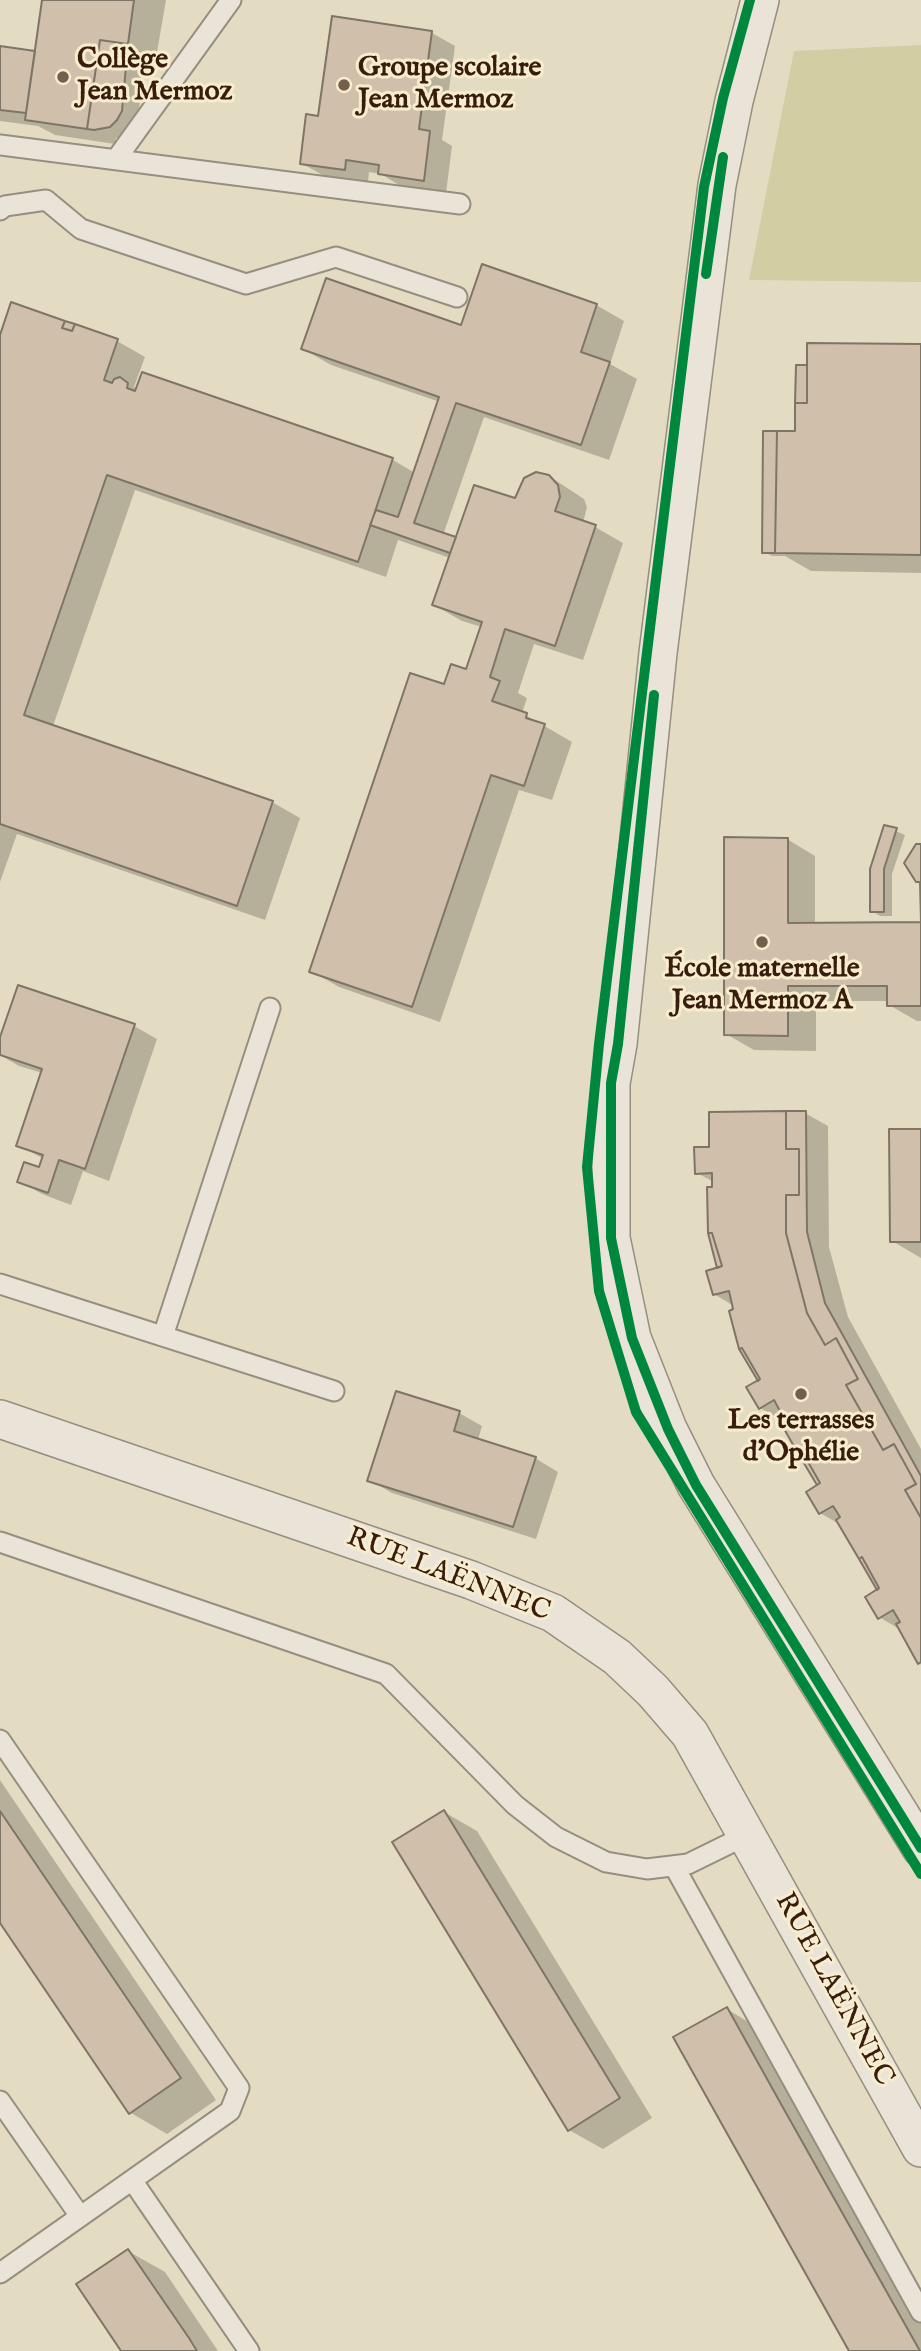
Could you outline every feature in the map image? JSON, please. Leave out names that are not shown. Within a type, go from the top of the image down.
[{"type":"street","points":[[760,0],[734,101],[718,185],[658,653],[618,1044],[611,1083],[611,1238],[632,1338],[668,1429],[696,1486],[921,1848]]},
{"type":"street","name":"RUE LAËNNEC","points":[[0,1419],[471,1580],[553,1613],[617,1657],[653,1691],[690,1734],[921,2148]]},
{"type":"lane","points":[[117,158],[231,0]]},
{"type":"lane","points":[[0,145],[460,204]]},
{"type":"lane","points":[[0,210],[5,206],[46,200],[81,229],[246,284],[336,257],[457,297]]},
{"type":"lane","points":[[163,1336],[270,1008]]},
{"type":"lane","points":[[0,1284],[334,1391]]},
{"type":"lane","points":[[0,1542],[386,1674],[515,1805],[556,1837],[606,1862],[647,1869],[688,1864],[747,1835]]},
{"type":"lane","points":[[0,1740],[239,2088],[230,2111],[0,2273]]},
{"type":"lane","points":[[674,1866],[921,2312]]},
{"type":"lane","points":[[0,2101],[80,2216]]},
{"type":"lane","points":[[132,2180],[249,2351]]},
{"type":"shaded area","points":[[921,45],[921,282],[749,280],[794,51]]},
{"type":"building","points":[[42,0],[134,0],[128,44],[100,40],[87,129],[25,120]]},
{"type":"building","points":[[332,16],[432,31],[419,129],[430,131],[424,181],[378,174],[379,165],[346,160],[345,170],[300,164],[306,114],[318,116]]},
{"type":"building","points":[[100,40],[128,44],[122,111],[110,127],[94,130],[87,129]]},
{"type":"building","points":[[0,46],[35,51],[26,113],[0,110]]},
{"type":"building","points":[[482,264],[597,304],[581,352],[610,362],[581,445],[456,403],[414,523],[456,537],[450,553],[370,525],[376,510],[398,517],[439,397],[301,349],[326,278],[461,325]]},
{"type":"building","points":[[11,302],[65,321],[62,328],[72,331],[75,324],[118,339],[104,380],[112,383],[120,377],[128,383],[127,388],[135,391],[142,372],[393,458],[358,562],[107,475],[24,715],[273,801],[237,906],[0,824],[0,335]]},
{"type":"building","points":[[65,321],[75,324],[72,331],[62,328]]},
{"type":"building","points":[[807,343],[921,344],[921,555],[775,553],[777,431],[795,431],[795,403],[807,403]]},
{"type":"building","points":[[796,365],[807,365],[807,403],[795,403]]},
{"type":"building","points":[[763,431],[777,431],[775,553],[762,553]]},
{"type":"building","points":[[536,472],[549,475],[558,485],[560,497],[555,511],[596,525],[555,646],[505,629],[490,677],[500,681],[492,701],[527,713],[526,718],[545,724],[524,786],[491,775],[412,1007],[309,972],[410,673],[444,684],[451,664],[466,669],[482,622],[432,605],[474,485],[515,498],[524,478]]},
{"type":"building","points":[[884,825],[897,828],[884,869],[884,912],[870,912],[870,869]]},
{"type":"building","points":[[724,837],[788,838],[788,923],[921,922],[921,1006],[887,1006],[887,986],[788,986],[788,1036],[724,1035]]},
{"type":"building","points":[[916,844],[921,844],[921,922],[920,882],[916,882],[904,863]]},
{"type":"building","points":[[18,985],[135,1024],[85,1169],[59,1160],[48,1193],[17,1182],[24,1162],[39,1167],[43,1155],[16,1146],[42,1069],[0,1055],[0,1037]]},
{"type":"building","name":"Les terrasses d'Ophélie","points":[[786,1111],[786,1149],[799,1149],[799,1195],[786,1195],[786,1233],[807,1313],[825,1345],[836,1338],[858,1379],[846,1385],[883,1450],[894,1444],[916,1484],[905,1490],[921,1518],[921,1662],[918,1664],[896,1624],[900,1622],[893,1610],[878,1619],[865,1597],[879,1588],[862,1557],[859,1559],[836,1520],[840,1517],[833,1506],[819,1514],[806,1492],[820,1483],[803,1453],[799,1455],[776,1415],[781,1413],[774,1400],[759,1409],[746,1387],[760,1379],[742,1348],[739,1349],[729,1311],[733,1309],[729,1291],[713,1295],[706,1271],[722,1266],[712,1233],[708,1233],[707,1187],[712,1187],[712,1173],[695,1174],[694,1147],[709,1147],[709,1112]]},
{"type":"building","points":[[786,1111],[806,1111],[807,1232],[825,1303],[921,1476],[921,1518],[905,1490],[916,1484],[894,1444],[883,1450],[846,1385],[858,1379],[836,1338],[825,1345],[807,1313],[786,1233],[786,1195],[799,1195],[799,1149],[786,1149]]},
{"type":"building","points":[[889,1129],[921,1129],[921,1242],[890,1242]]},
{"type":"building","points":[[708,1233],[712,1233],[722,1266],[717,1268]]},
{"type":"building","points":[[742,1348],[760,1379],[758,1381],[739,1349]]},
{"type":"building","points":[[396,1391],[460,1411],[454,1431],[536,1457],[513,1527],[367,1481]]},
{"type":"building","points":[[803,1453],[820,1483],[817,1485],[799,1455]]},
{"type":"building","points":[[862,1557],[879,1588],[877,1590],[859,1559]]},
{"type":"building","points":[[444,1810],[620,2098],[568,2131],[392,1842]]},
{"type":"building","points":[[0,1811],[181,2078],[129,2114],[0,1923]]},
{"type":"building","points":[[727,2007],[920,2351],[849,2351],[673,2037]]},
{"type":"building","points":[[128,2249],[197,2351],[121,2351],[76,2284]]},
{"type":"cycle path","points":[[750,0],[723,98],[704,187],[599,1044],[587,1167],[599,1291],[636,1412],[921,1874]]},
{"type":"cycle path","points":[[706,274],[723,157]]},
{"type":"cycle path","points":[[654,695],[618,1044],[611,1083],[611,1238],[632,1338],[668,1429],[696,1485],[921,1848]]},
{"type":"place","name":"Collège Jean Mermoz","points":[[63,77]]},
{"type":"place","name":"Groupe scolaire Jean Mermoz","points":[[344,85]]},
{"type":"place","name":"École maternelle Jean Mermoz A","points":[[762,942]]},
{"type":"place","name":"Les terrasses d'Ophélie","points":[[801,1394]]}]
